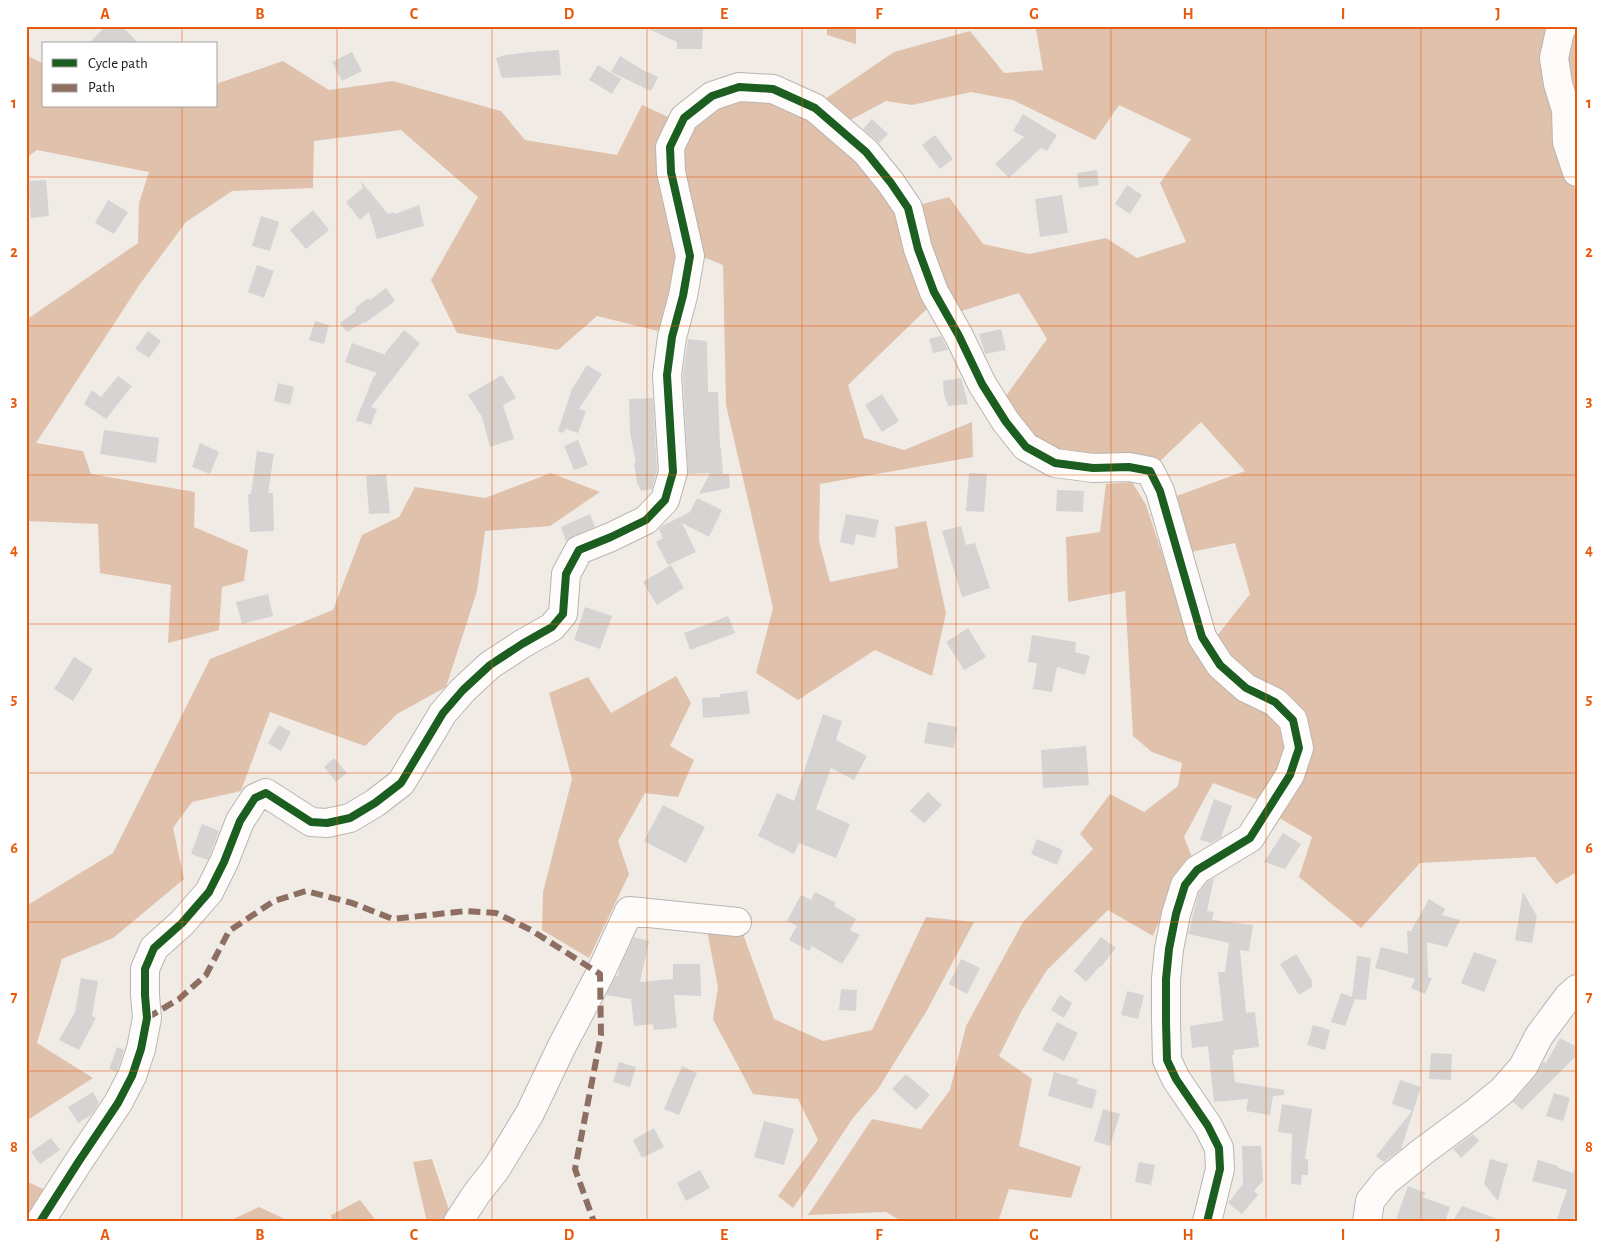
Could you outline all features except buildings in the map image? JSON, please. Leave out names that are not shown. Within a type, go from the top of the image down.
[{"type":"street","points":[[1563,26],[1554,58],[1558,84],[1572,103],[1568,142],[1577,172]]},
{"type":"street","points":[[40,1222],[118,1103],[132,1076],[148,1018],[145,995],[145,969],[154,948],[182,922],[208,892],[224,862],[240,821],[255,798],[266,793],[311,822],[327,823],[350,818],[376,803],[400,783],[443,713],[463,690],[490,665],[552,627],[564,614],[566,574],[578,550],[646,520],[665,500],[673,472],[666,375],[672,337],[683,296],[690,256],[671,172],[670,148],[684,118],[712,96],[739,87],[773,89],[815,108],[866,152],[891,183],[908,208],[918,248],[934,292],[959,336],[982,384],[1006,422],[1026,447],[1055,463],[1093,468],[1129,467],[1150,471],[1160,491],[1202,637],[1220,665],[1246,688],[1275,702],[1293,720],[1299,748],[1290,775],[1250,838],[1197,870],[1185,885],[1176,914],[1169,948],[1166,979],[1167,1060],[1176,1079],[1208,1126],[1219,1148],[1220,1169],[1206,1222]]},
{"type":"street","points":[[458,1222],[496,1169],[530,1114],[562,1046],[600,974],[629,910],[737,922]]},
{"type":"street","points":[[1367,1222],[1370,1202],[1386,1181],[1502,1090],[1523,1067],[1539,1036],[1568,997],[1577,989]]},
{"type":"shaded area","points":[[827,26],[856,26],[856,44],[827,35]]},
{"type":"shaded area","points":[[1034,26],[1551,26],[1561,147],[1577,196],[1577,872],[1556,884],[1535,857],[1420,863],[1361,928],[1299,877],[1312,837],[1276,816],[1306,751],[1249,677],[1226,657],[1216,637],[1250,594],[1235,543],[1186,553],[1171,498],[1245,471],[1201,422],[1157,464],[1093,460],[1033,444],[1003,400],[1047,339],[1019,293],[955,313],[915,206],[949,197],[983,244],[1029,254],[1106,238],[1137,258],[1186,242],[1160,183],[1191,139],[1119,105],[1095,140],[1013,100],[971,92],[912,105],[886,101],[845,123],[822,101],[894,52],[970,31],[1004,73],[1043,70]]},
{"type":"shaded area","points":[[1575,29],[1577,31],[1577,87],[1571,94],[1563,54]]},
{"type":"shaded area","points":[[26,55],[42,63],[42,108],[218,108],[218,83],[283,61],[329,90],[393,81],[501,111],[525,140],[617,155],[642,105],[673,119],[681,245],[670,334],[597,316],[558,350],[457,333],[431,280],[478,197],[401,130],[314,141],[313,188],[232,191],[186,222],[140,284],[36,443],[83,451],[91,474],[195,492],[194,527],[248,550],[244,581],[222,587],[219,630],[168,643],[171,585],[100,573],[98,524],[26,521],[26,320],[138,243],[139,203],[149,172],[37,150],[26,158]]},
{"type":"shaded area","points":[[784,97],[869,164],[905,213],[932,304],[848,385],[864,438],[904,450],[972,422],[973,457],[820,484],[819,541],[830,582],[898,568],[895,527],[926,521],[946,613],[932,676],[875,650],[798,700],[756,673],[773,608],[726,405],[723,265],[701,256],[676,143],[715,101]]},
{"type":"shaded area","points":[[551,473],[600,492],[550,526],[485,531],[477,591],[446,687],[397,714],[365,746],[270,712],[241,791],[192,802],[173,828],[184,879],[113,938],[62,959],[37,1043],[93,1078],[26,1121],[26,906],[113,853],[210,659],[333,610],[362,535],[399,517],[415,487],[485,498]]},
{"type":"shaded area","points":[[1132,482],[1146,505],[1185,622],[1263,708],[1282,726],[1288,751],[1259,800],[1213,783],[1184,837],[1193,860],[1173,876],[1165,907],[1153,936],[1108,910],[1047,970],[1022,1010],[999,1056],[1032,1079],[1019,1146],[1081,1167],[1071,1198],[1009,1189],[998,1222],[903,1222],[886,1212],[808,1215],[872,1119],[921,1129],[950,1090],[966,1026],[1023,922],[1093,849],[1080,834],[1110,794],[1144,812],[1178,786],[1182,763],[1152,752],[1133,736],[1125,591],[1068,602],[1066,537],[1100,532],[1106,484]]},
{"type":"shaded area","points":[[676,676],[691,703],[670,746],[694,760],[678,797],[645,793],[618,841],[629,874],[589,958],[542,930],[543,892],[572,779],[549,693],[588,677],[611,713]]},
{"type":"shaded area","points":[[926,917],[974,922],[926,1012],[878,1089],[853,1118],[793,1208],[778,1196],[818,1140],[798,1099],[753,1094],[713,1019],[718,987],[706,926],[743,934],[774,1019],[823,1041],[872,1030]]},
{"type":"shaded area","points":[[432,1159],[451,1216],[448,1222],[427,1222],[413,1162]]},
{"type":"shaded area","points":[[26,1181],[45,1190],[26,1221]]},
{"type":"shaded area","points":[[360,1200],[377,1222],[333,1222],[331,1215]]},
{"type":"shaded area","points":[[259,1207],[291,1222],[227,1222]]},
{"type":"marked path","points":[[147,1018],[179,999],[206,975],[229,931],[274,901],[306,891],[352,903],[393,919],[466,911],[496,913],[531,930],[600,974],[601,1035],[575,1169],[594,1222]]},
{"type":"cycle path","points":[[40,1222],[118,1103],[132,1076],[141,1049],[147,1018],[145,969],[154,948],[182,923],[209,892],[224,862],[240,821],[255,798],[266,793],[311,822],[327,823],[350,818],[375,803],[401,783],[443,713],[463,690],[490,665],[552,627],[563,614],[566,574],[579,550],[646,520],[665,500],[673,472],[667,375],[672,337],[683,296],[690,256],[671,172],[670,147],[684,118],[712,96],[739,87],[773,89],[815,108],[866,152],[891,183],[908,208],[918,249],[934,292],[959,336],[982,384],[1006,422],[1026,447],[1055,463],[1093,468],[1129,467],[1150,471],[1160,491],[1202,637],[1220,665],[1246,688],[1275,702],[1293,720],[1299,748],[1290,775],[1250,838],[1197,870],[1185,885],[1176,914],[1169,949],[1166,979],[1167,1060],[1176,1079],[1208,1126],[1219,1148],[1220,1169],[1207,1222]]}]
